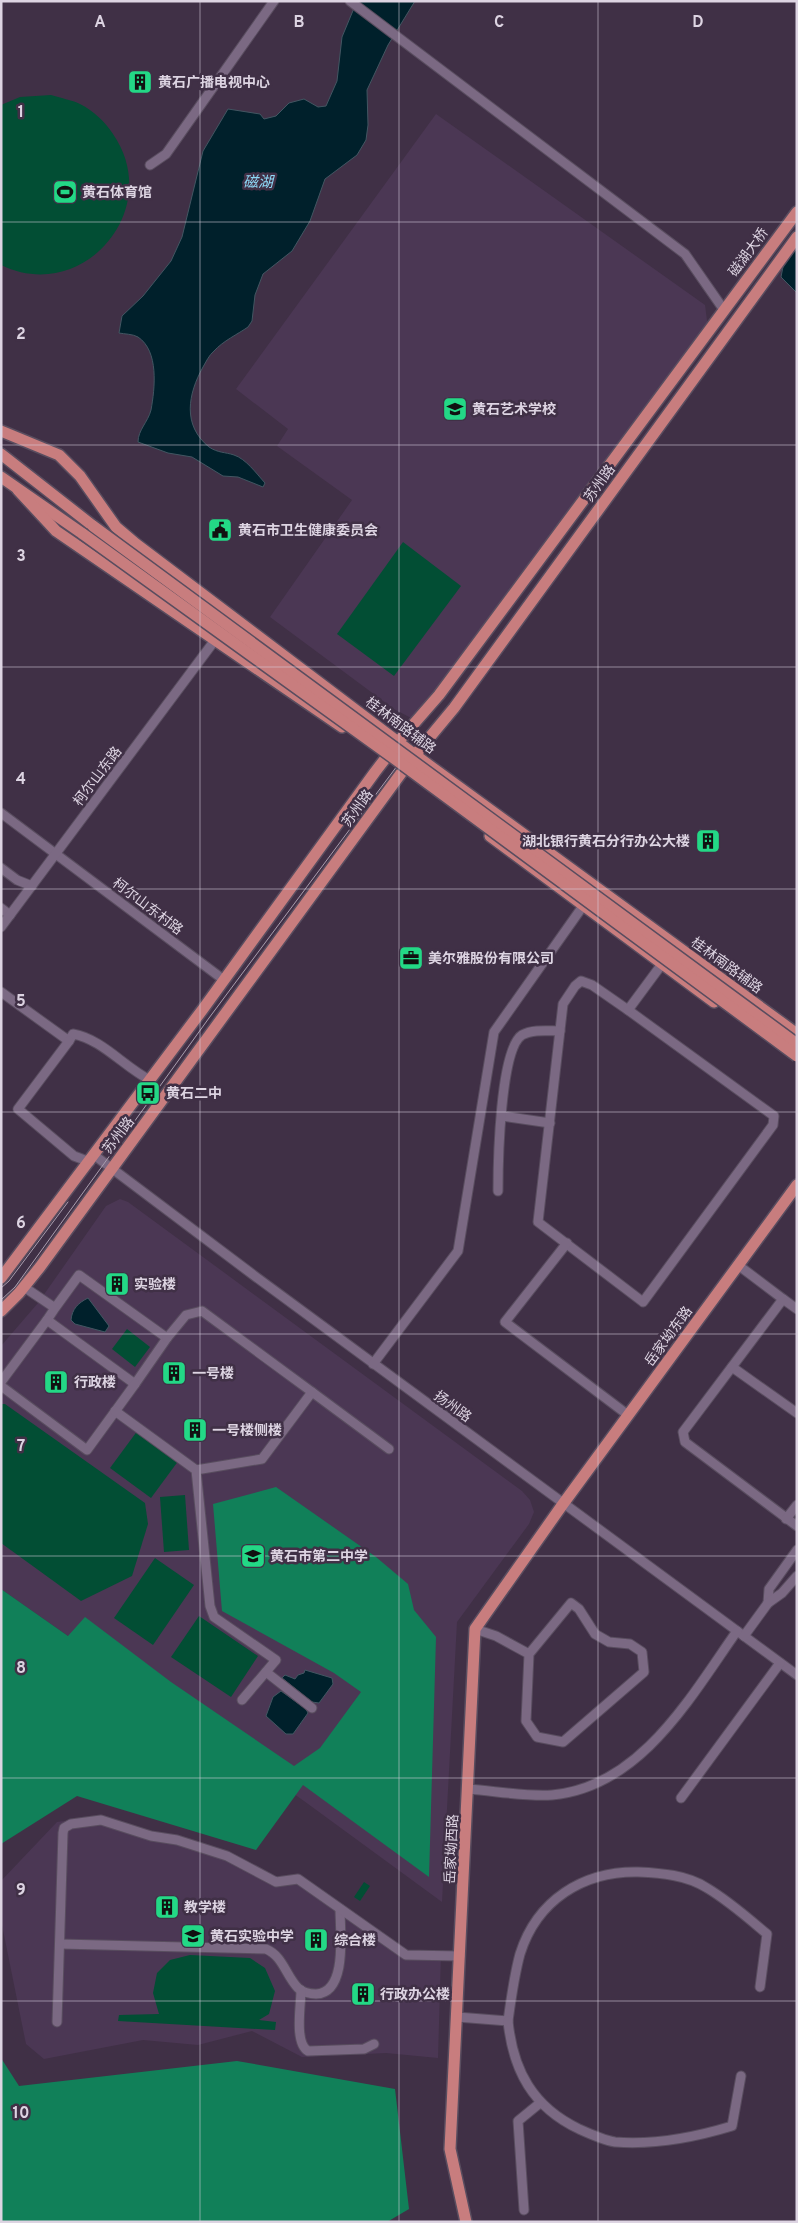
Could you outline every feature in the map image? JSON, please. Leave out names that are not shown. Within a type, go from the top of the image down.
[{"type":"main road","name":"磁湖大桥","points":[[724,310],[797,212]]},
{"type":"main road","name":"苏州路","points":[[1,1312],[24,1287],[112,1169],[403,770],[454,708],[797,237]]},
{"type":"main road","name":"苏州路","points":[[1,1278],[92,1159],[386,758],[439,695],[724,310]]},
{"type":"main road","name":"桂林南路辅路","points":[[1,431],[59,455],[80,476],[116,527],[136,544],[415,755],[797,1034]]},
{"type":"main road","points":[[1,454],[93,526],[797,1044]]},
{"type":"main road","points":[[1,477],[395,759],[797,1056]]},
{"type":"main road","points":[[18,490],[56,531],[403,770],[583,906],[797,1061]]},
{"type":"main road","name":"岳家坳东路","points":[[563,1504],[797,1185]]},
{"type":"main road","points":[[475,1629],[563,1504]]},
{"type":"main road","name":"岳家坳西路","points":[[466,2222],[450,2149],[469,1789],[475,1629]]},
{"type":"street","points":[[150,165],[166,154],[274,1]]},
{"type":"street","points":[[350,1],[685,254],[724,310]]},
{"type":"street","name":"柯尔山东路","points":[[1,927],[215,640]]},
{"type":"street","name":"柯尔山东村路","points":[[1,813],[224,980]]},
{"type":"street","points":[[1,868],[17,880],[32,886]]},
{"type":"street","points":[[374,1364],[458,1251],[494,1032],[583,906]]},
{"type":"street","points":[[1,908],[10,915]]},
{"type":"street","points":[[628,1010],[662,964]]},
{"type":"street","points":[[581,981],[592,985],[628,1010],[774,1116],[773,1125],[643,1302],[538,1222],[563,1004],[575,986],[581,981]]},
{"type":"street","points":[[1,992],[69,1041],[73,1034],[87,1037],[137,1074],[150,1080]]},
{"type":"street","points":[[498,1191],[506,1074],[512,1047],[521,1036],[535,1031],[560,1031]]},
{"type":"street","name":"扬州路","points":[[69,1041],[18,1109],[74,1156],[92,1159],[112,1169],[797,1675]]},
{"type":"street","points":[[502,1116],[550,1123]]},
{"type":"street","points":[[566,1243],[505,1322],[628,1415]]},
{"type":"street","points":[[738,1266],[797,1308]]},
{"type":"street","points":[[1,1382],[79,1275],[167,1338]]},
{"type":"street","points":[[24,1287],[56,1308]]},
{"type":"street","points":[[783,1299],[683,1432],[685,1442],[797,1526]]},
{"type":"street","points":[[1,1386],[87,1450],[167,1338],[186,1315],[202,1311],[389,1449]]},
{"type":"street","points":[[47,1320],[135,1384]]},
{"type":"street","points":[[732,1367],[797,1413]]},
{"type":"street","points":[[115,1411],[196,1470],[262,1458],[312,1392]]},
{"type":"street","points":[[196,1470],[210,1606],[214,1618],[276,1660],[242,1700]]},
{"type":"street","points":[[786,1519],[797,1505]]},
{"type":"street","points":[[768,1602],[769,1589],[797,1550]]},
{"type":"street","points":[[469,1789],[553,1795],[596,1784],[625,1767],[647,1751],[768,1602],[782,1593],[797,1576]]},
{"type":"street","points":[[570,1604],[579,1609],[594,1634],[609,1642],[630,1644],[642,1652],[644,1672],[563,1742],[537,1737],[526,1721],[529,1654],[570,1604]]},
{"type":"street","points":[[475,1629],[496,1636],[529,1654]]},
{"type":"street","points":[[682,1798],[780,1663]]},
{"type":"street","points":[[266,1672],[312,1708]]},
{"type":"street","points":[[57,2022],[64,1828],[71,1824],[99,1820],[151,1836],[177,1840],[227,1856],[276,1882],[298,1879],[406,1955],[460,1956]]},
{"type":"street","points":[[741,2076],[732,2126],[709,2133],[614,2142],[590,2134],[557,2119],[540,2103],[521,2074],[511,2045],[508,2021],[520,1953],[546,1906],[565,1892],[593,1876],[623,1872],[654,1872],[680,1877],[706,1887],[767,1934],[760,1987]]},
{"type":"street","points":[[60,1944],[266,1950],[279,1959],[301,1990],[307,1993],[321,1994],[328,1990],[337,1979],[340,1909]]},
{"type":"street","points":[[301,1990],[300,2040],[305,2049],[308,2051],[364,2049],[374,2044]]},
{"type":"street","points":[[457,2017],[508,2021]]},
{"type":"street","points":[[524,2210],[518,2121],[540,2103]]},
{"type":"shaded area","name":"黄石艺术学校","points":[[436,114],[705,305],[708,329],[585,495],[413,719],[394,709],[270,617],[352,500],[277,446],[288,429],[236,389]]},
{"type":"shaded area","name":"黄石市第二中学","points":[[120,1199],[128,1202],[522,1491],[530,1500],[534,1512],[529,1524],[457,1622],[442,1902],[304,1801],[1,1589],[1,1346],[38,1303],[106,1206]]},
{"type":"shaded area","name":"黄石实验中学","points":[[98,1816],[227,1852],[278,1878],[296,1876],[406,1952],[441,1954],[438,2058],[386,2053],[302,2057],[252,2031],[198,2045],[143,2040],[44,2059],[26,2044],[1,1920],[1,1881],[57,1822]]},
{"type":"green space","name":"黄石体育馆","points":[[51,95],[80,104],[94,113],[106,125],[113,134],[126,163],[129,192],[122,219],[107,243],[86,261],[60,272],[31,274],[1,265],[1,105],[20,97]]},
{"type":"green space","points":[[403,542],[461,586],[394,676],[337,634]]},
{"type":"green space","points":[[127,1329],[150,1347],[135,1367],[112,1349]]},
{"type":"green space","points":[[1,1404],[5,1404],[145,1503],[148,1524],[132,1576],[81,1601],[1,1543]]},
{"type":"green space","points":[[138,1430],[179,1460],[151,1498],[110,1468]]},
{"type":"green space","points":[[276,1487],[376,1557],[408,1584],[414,1610],[436,1637],[429,1877],[303,1785],[256,1850],[77,1796],[1,1844],[1,1589],[68,1636],[85,1617],[171,1682],[294,1766],[320,1748],[361,1692],[334,1673],[222,1611],[213,1504]]},
{"type":"green space","points":[[185,1495],[189,1550],[164,1552],[160,1497]]},
{"type":"green space","points":[[155,1558],[194,1585],[153,1645],[114,1618]]},
{"type":"green space","points":[[199,1616],[258,1656],[231,1697],[171,1657]]},
{"type":"green space","points":[[364,1882],[370,1886],[360,1901],[354,1897]]},
{"type":"green space","points":[[190,1955],[250,1958],[265,1968],[275,1991],[269,2014],[259,2020],[276,2022],[275,2030],[118,2021],[119,2015],[159,2014],[153,1993],[157,1973],[170,1960]]},
{"type":"green space","points":[[1,2058],[19,2086],[237,2061],[395,2089],[409,2209],[387,2222],[1,2222]]},
{"type":"water","name":"磁湖","points":[[357,1],[415,1],[388,45],[367,90],[368,125],[366,140],[357,155],[325,179],[310,221],[292,251],[263,274],[255,295],[252,321],[248,327],[222,344],[211,354],[198,377],[191,398],[191,419],[200,438],[212,449],[234,455],[243,460],[265,483],[263,487],[238,477],[223,476],[192,457],[168,453],[138,442],[138,438],[151,410],[154,391],[154,370],[145,343],[136,336],[119,333],[122,316],[143,296],[171,261],[182,237],[203,151],[228,109],[260,114],[264,119],[276,116],[289,103],[304,99],[318,107],[326,106],[337,81],[342,37]]},
{"type":"water","points":[[797,235],[797,293],[781,277],[787,246]]},
{"type":"water","points":[[88,1298],[109,1326],[105,1332],[75,1324],[71,1320],[76,1307]]},
{"type":"water","points":[[305,1670],[332,1678],[333,1684],[319,1703],[312,1702],[282,1678],[285,1675],[295,1679],[298,1675],[304,1673]]},
{"type":"water","points":[[281,1691],[306,1709],[308,1713],[293,1734],[286,1734],[266,1716],[273,1697]]},
{"type":"tram line","points":[[1,1300],[15,1287],[209,1018],[400,762],[408,764],[433,781],[797,1051]]},
{"type":"tram line","points":[[1,1288],[9,1281],[68,1202]]},
{"type":"place","name":"黄石广播电视中心","points":[[140,82]]},
{"type":"place","name":"黄石体育馆","points":[[65,192]]},
{"type":"place","name":"黄石艺术学校","points":[[455,409]]},
{"type":"place","name":"黄石市卫生健康委员会","points":[[220,530]]},
{"type":"place","name":"湖北银行黄石分行办公大楼","points":[[708,841]]},
{"type":"place","name":"美尔雅股份有限公司","points":[[411,958]]},
{"type":"place","name":"黄石二中","points":[[148,1093]]},
{"type":"place","name":"实验楼","points":[[117,1284]]},
{"type":"place","name":"一号楼","points":[[174,1373]]},
{"type":"place","name":"行政楼","points":[[56,1382]]},
{"type":"place","name":"一号楼侧楼","points":[[195,1430]]},
{"type":"place","name":"黄石市第二中学","points":[[253,1556]]},
{"type":"place","name":"教学楼","points":[[167,1907]]},
{"type":"place","name":"黄石实验中学","points":[[193,1936]]},
{"type":"place","name":"综合楼","points":[[316,1940]]},
{"type":"place","name":"行政办公楼","points":[[363,1994]]}]
